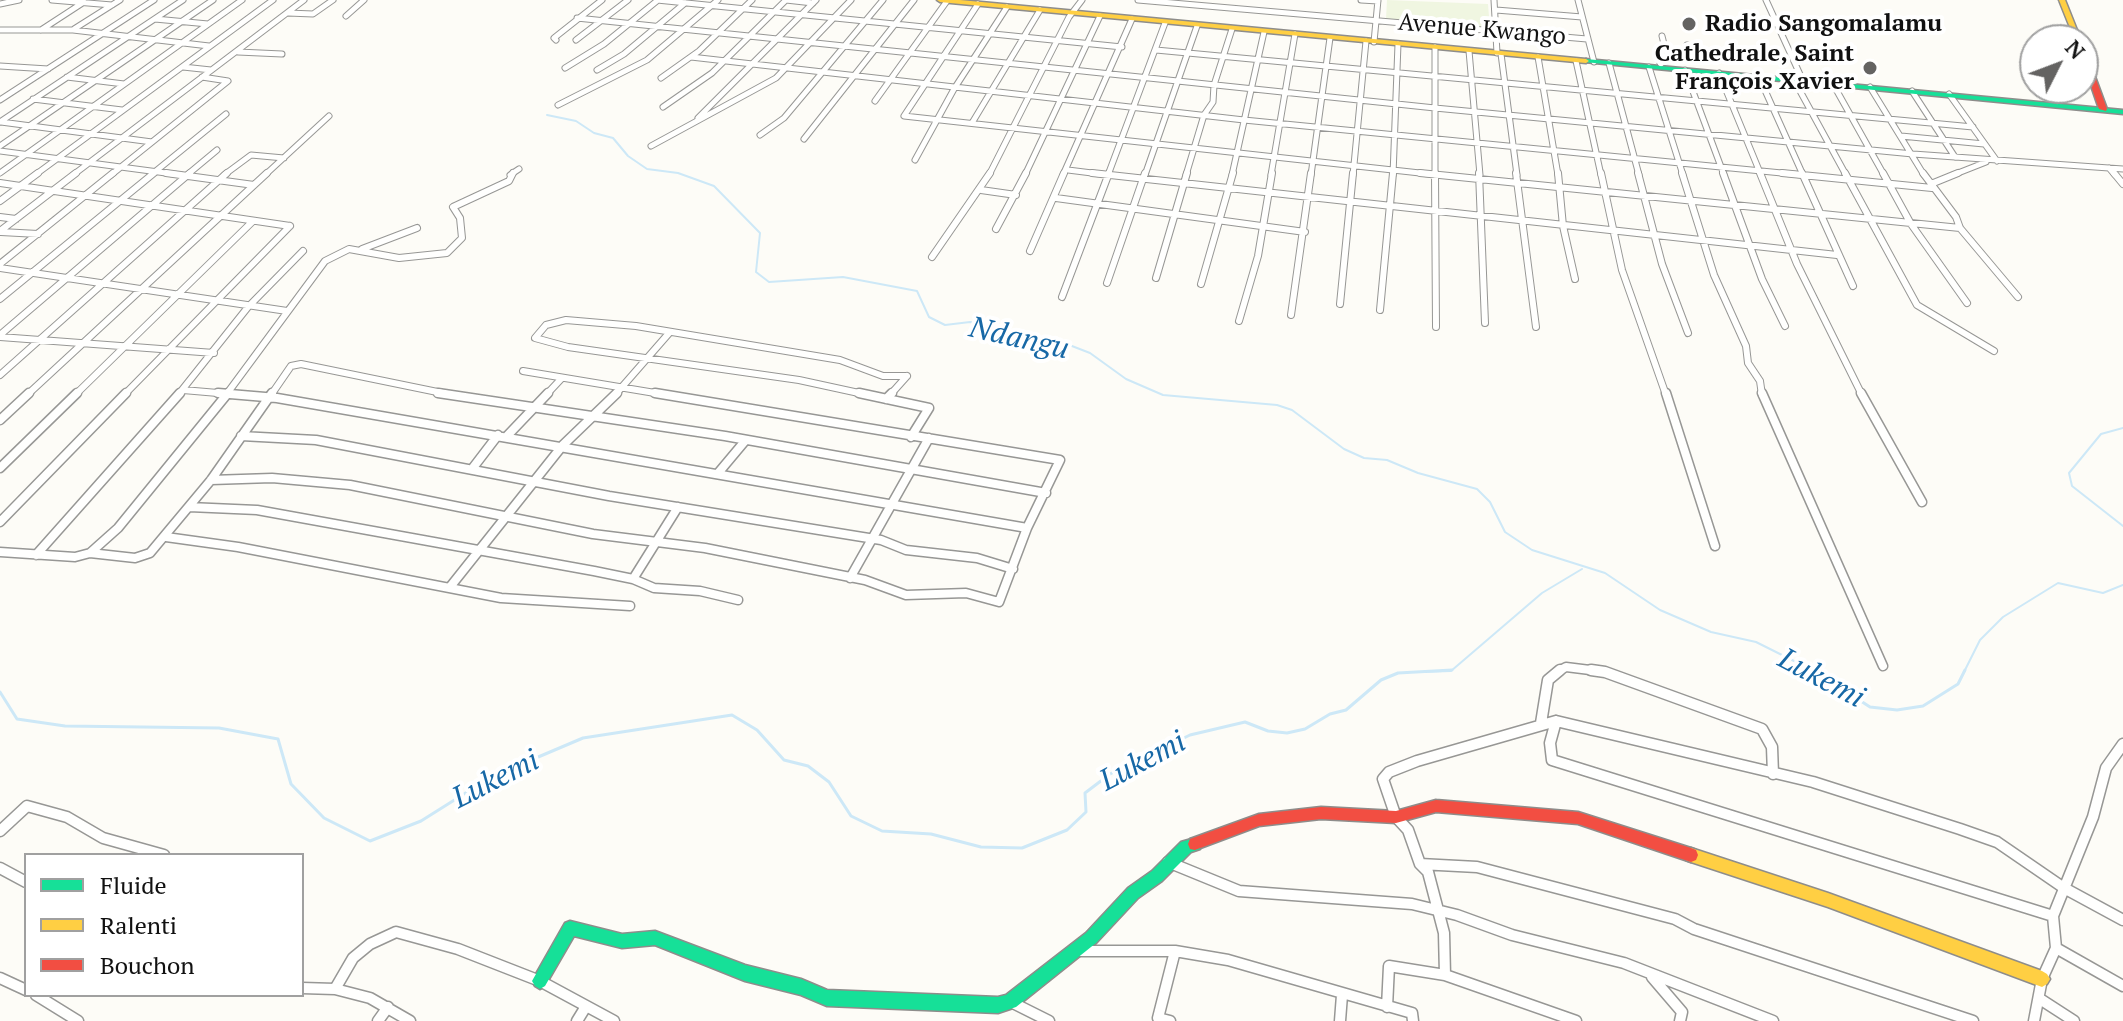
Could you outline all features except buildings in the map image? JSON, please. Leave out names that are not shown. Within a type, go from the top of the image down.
[{"type":"main road","points":[[940,0],[2123,112]]},
{"type":"main road","points":[[2062,0],[2072,24]]},
{"type":"main road","points":[[2099,98],[2103,109]]},
{"type":"main road","points":[[540,981],[570,928],[622,941],[655,938],[745,973],[801,987],[827,998],[998,1005],[1010,1001],[1074,951],[1186,847],[1259,820],[1321,813],[1396,817],[1436,806],[1578,818],[1828,900],[2042,979]]},
{"type":"street","points":[[0,4],[19,0]]},
{"type":"street","points":[[54,0],[112,5]]},
{"type":"street","points":[[73,30],[120,0]]},
{"type":"street","points":[[0,100],[154,0]]},
{"type":"street","points":[[0,122],[183,0]]},
{"type":"street","points":[[0,148],[213,0]]},
{"type":"street","points":[[0,173],[242,0]]},
{"type":"street","points":[[0,201],[273,0]]},
{"type":"street","points":[[0,232],[304,0]]},
{"type":"street","points":[[288,13],[313,14],[333,0]]},
{"type":"street","points":[[346,16],[364,0]]},
{"type":"street","points":[[556,40],[554,38],[602,0]]},
{"type":"street","points":[[576,40],[628,0]]},
{"type":"street","points":[[565,68],[630,24],[657,0],[1122,47]]},
{"type":"street","points":[[558,105],[647,60],[718,0]]},
{"type":"street","points":[[661,78],[691,57],[752,0]]},
{"type":"street","points":[[663,107],[724,61],[786,0],[815,2]]},
{"type":"street","points":[[651,146],[787,70],[851,0]]},
{"type":"street","points":[[760,135],[784,118],[883,0]]},
{"type":"street","points":[[804,139],[914,0]]},
{"type":"street","points":[[932,257],[981,190],[1056,41],[1082,0]]},
{"type":"street","name":"Avenue Kwango","points":[[1138,0],[1587,39]]},
{"type":"street","points":[[1340,304],[1356,167],[1362,71],[1377,21],[1378,0],[1361,0]]},
{"type":"street","points":[[1494,0],[1494,32],[1505,85],[1536,327]]},
{"type":"street","points":[[1578,0],[1594,62]]},
{"type":"street","points":[[1766,0],[1814,113],[1917,305],[1994,351]]},
{"type":"street","points":[[875,101],[947,1]]},
{"type":"street","points":[[41,30],[85,2]]},
{"type":"street","points":[[597,70],[659,27],[686,2]]},
{"type":"street","points":[[697,121],[815,2]]},
{"type":"street","points":[[971,2],[960,31],[904,116],[1356,167],[1960,228]]},
{"type":"street","points":[[1062,297],[1156,50],[1170,2]]},
{"type":"street","points":[[915,160],[954,89],[1007,7]]},
{"type":"street","points":[[972,123],[1040,10]]},
{"type":"street","points":[[1496,10],[1582,17]]},
{"type":"street","points":[[996,229],[1016,195],[1100,16]]},
{"type":"street","points":[[577,18],[1322,97],[1913,154],[2123,169]]},
{"type":"street","points":[[154,19],[208,24]]},
{"type":"street","points":[[1030,251],[1056,198],[1132,19]]},
{"type":"street","points":[[1107,283],[1197,26]]},
{"type":"street","points":[[1156,278],[1204,115],[1213,102],[1214,85],[1232,29]]},
{"type":"street","points":[[2,31],[73,30],[209,46]]},
{"type":"street","points":[[1201,284],[1229,191],[1264,32]]},
{"type":"street","points":[[1239,321],[1254,273],[1295,34]]},
{"type":"street","points":[[1662,36],[1664,44],[1656,52],[1656,98],[1714,275],[1746,346],[1748,363],[1760,381],[1763,398],[1883,666]]},
{"type":"street","points":[[1291,315],[1330,38]]},
{"type":"street","points":[[1380,310],[1392,209],[1398,44]]},
{"type":"street","points":[[1657,66],[1688,55],[1687,45]]},
{"type":"street","points":[[1435,47],[1436,327]]},
{"type":"street","points":[[1156,50],[1973,127]]},
{"type":"street","points":[[1469,51],[1480,180],[1485,323]]},
{"type":"street","points":[[237,52],[282,54]]},
{"type":"street","points":[[691,57],[1061,101],[1889,185],[1932,186],[1993,161]]},
{"type":"street","points":[[1538,57],[1556,152],[1563,226],[1575,279]]},
{"type":"street","points":[[1576,61],[1622,270],[1642,319],[1715,546]]},
{"type":"street","points":[[1609,63],[1654,235],[1672,296],[1688,333]]},
{"type":"street","points":[[0,66],[49,69]]},
{"type":"street","points":[[0,76],[15,67]]},
{"type":"street","points":[[183,67],[211,70]]},
{"type":"street","points":[[1685,70],[1734,206],[1785,326]]},
{"type":"street","points":[[1719,73],[1791,249],[1849,372],[1922,502]]},
{"type":"street","points":[[66,76],[124,84]]},
{"type":"street","points":[[0,266],[228,81],[202,77]]},
{"type":"street","points":[[1759,77],[1853,286]]},
{"type":"street","points":[[1833,84],[1911,224],[1967,303]]},
{"type":"street","points":[[1870,87],[1960,228],[2018,297]]},
{"type":"street","points":[[1912,91],[1955,157]]},
{"type":"street","points":[[1949,94],[1993,161]]},
{"type":"street","points":[[32,99],[122,110]]},
{"type":"street","points":[[0,299],[226,114]]},
{"type":"street","points":[[0,420],[329,116]]},
{"type":"street","points":[[0,122],[152,142]]},
{"type":"street","points":[[1901,136],[1984,144]]},
{"type":"street","points":[[0,148],[25,155],[254,185]]},
{"type":"street","points":[[0,336],[217,150]]},
{"type":"street","points":[[0,375],[251,155],[284,158]]},
{"type":"street","points":[[2109,168],[2123,184]]},
{"type":"street","points":[[359,249],[399,258],[449,252],[462,238],[460,218],[453,207],[509,181],[510,175],[519,169]]},
{"type":"street","points":[[1068,170],[1229,191],[1837,255]]},
{"type":"street","points":[[0,183],[290,226],[166,349],[0,522]]},
{"type":"street","points":[[981,190],[1016,195]]},
{"type":"street","points":[[1056,198],[1305,232]]},
{"type":"street","points":[[0,217],[16,219]]},
{"type":"street","points":[[0,468],[252,222]]},
{"type":"street","points":[[90,553],[118,528],[253,362],[287,311],[331,255],[359,249],[417,228]]},
{"type":"street","points":[[0,232],[38,234]]},
{"type":"street","points":[[36,555],[183,390],[248,307],[303,251]]},
{"type":"street","points":[[0,266],[212,303],[287,311]]},
{"type":"street","points":[[886,399],[907,376],[883,376],[819,356],[670,332],[566,320],[546,325],[535,338],[568,347],[799,380],[886,399],[929,408],[911,437]]},
{"type":"street","points":[[450,587],[563,445],[597,416],[670,332]]},
{"type":"street","points":[[0,336],[214,353]]},
{"type":"street","points":[[0,552],[143,557],[166,537],[211,480],[291,366],[301,364],[432,392],[597,416],[1046,493]]},
{"type":"street","points":[[211,480],[272,478],[350,485],[593,534],[655,542],[850,578],[882,585],[906,595],[966,593],[999,602],[1027,528],[1060,460],[523,371]]},
{"type":"street","points":[[472,469],[502,435],[561,379]]},
{"type":"street","points":[[183,390],[267,397],[502,435],[1027,528]]},
{"type":"street","points":[[241,436],[316,440],[678,507],[888,542],[906,550],[977,558],[1013,569]]},
{"type":"street","points":[[850,578],[929,438]]},
{"type":"street","points":[[719,472],[745,441]]},
{"type":"street","points":[[189,507],[257,510],[633,579],[654,588],[700,591],[738,600]]},
{"type":"street","points":[[633,579],[651,556],[655,542],[678,507]]},
{"type":"street","points":[[166,537],[527,602],[630,606]]},
{"type":"street","points":[[1541,723],[1548,680],[1552,675],[1566,667],[1605,672],[1762,729],[1772,747],[1773,774]]},
{"type":"street","points":[[1556,721],[1550,743],[1552,760],[2053,916]]},
{"type":"street","points":[[1445,975],[1444,933],[1428,872],[1420,864],[1408,830],[1396,817],[1383,787],[1383,779],[1389,772],[1541,723],[1556,721],[1869,799],[1997,842],[2064,888],[2123,920]]},
{"type":"street","points":[[2034,1021],[2042,979],[2056,948],[2053,916],[2093,817],[2106,768],[2123,744]]},
{"type":"street","points":[[0,831],[27,806],[67,817],[103,838],[147,853]]},
{"type":"street","points":[[1168,862],[1239,891],[1364,899],[1438,910],[1512,935],[1624,963],[1773,1021]]},
{"type":"street","points":[[1420,864],[1477,867],[1675,919],[1694,929],[1973,1021]]},
{"type":"street","points":[[0,868],[24,881]]},
{"type":"street","points":[[335,989],[353,958],[370,944],[396,932],[458,949],[540,981],[614,1021]]},
{"type":"street","points":[[2056,948],[2123,986]]},
{"type":"street","points":[[1074,951],[1175,951],[1228,960],[1412,1013],[1413,1021]]},
{"type":"street","points":[[1170,1021],[1158,1018],[1175,951]]},
{"type":"street","points":[[1387,1007],[1389,966],[1445,975],[1576,1021]]},
{"type":"street","points":[[1647,973],[1682,1012],[1680,1021]]},
{"type":"street","points":[[0,978],[24,989]]},
{"type":"street","points":[[304,988],[335,989],[388,1007],[410,1021]]},
{"type":"street","points":[[1340,1021],[1342,995]]},
{"type":"street","points":[[39,997],[78,1021]]},
{"type":"street","points":[[2040,999],[2074,1021]]},
{"type":"street","points":[[1010,1001],[1049,1021]]},
{"type":"street","points":[[378,1021],[388,1007]]},
{"type":"street","points":[[577,1021],[585,1008]]},
{"type":"green space","points":[[1387,0],[1488,4],[1490,29],[1386,19]]},
{"type":"waterway","name":"Ndangu","points":[[547,115],[576,121],[594,133],[613,138],[628,156],[647,169],[678,173],[714,186],[760,233],[756,272],[769,282],[843,277],[917,291],[929,317],[945,325],[970,322],[1059,341],[1090,353],[1126,379],[1163,395],[1277,405],[1292,410],[1344,449],[1364,458],[1387,460],[1418,473],[1477,489],[1490,502],[1505,532],[1532,550],[1605,573],[1660,610],[1711,632],[1756,642],[1816,672]]},
{"type":"waterway","name":"Lukemi","points":[[2123,428],[2101,434],[2069,473],[2072,486],[2123,526]]},
{"type":"waterway","name":"Lukemi","points":[[1419,672],[1451,671],[1542,593],[1582,569]]},
{"type":"waterway","name":"Lukemi","points":[[1813,670],[1870,707],[1897,710],[1923,706],[1958,684],[1980,640],[2003,617],[2058,583],[2103,593],[2123,585]]},
{"type":"waterway","name":"Lukemi","points":[[0,692],[17,719],[65,726],[219,728],[278,739],[291,784],[324,818],[370,841],[421,821],[491,777],[583,738],[732,715],[757,730],[784,760],[808,766],[829,782],[851,816],[882,831],[931,834],[981,847],[1022,848],[1067,830],[1086,812],[1085,793],[1110,774],[1190,735],[1245,722],[1268,731],[1287,733],[1305,729],[1330,714],[1346,710],[1381,680],[1398,673],[1452,670]]},
{"type":"traffic: fast","points":[[1586,61],[2123,112]]},
{"type":"traffic: fast","points":[[540,981],[570,928],[622,941],[655,938],[745,973],[801,987],[827,998],[998,1005],[1010,1001],[1091,938],[1133,893],[1157,876],[1186,847],[1195,844]]},
{"type":"traffic: slow","points":[[940,0],[1586,61]]},
{"type":"traffic: slow","points":[[2062,0],[2072,24]]},
{"type":"traffic: slow","points":[[1691,855],[1828,900],[2042,979]]},
{"type":"traffic: jam","points":[[2099,98],[2103,109]]},
{"type":"traffic: jam","points":[[1195,844],[1259,820],[1321,813],[1396,817],[1436,806],[1578,818],[1691,855]]},
{"type":"place","name":"Radio Sangomalamu","points":[[1689,24]]},
{"type":"place","name":"Cathedrale, Saint François Xavier","points":[[1870,68]]}]
